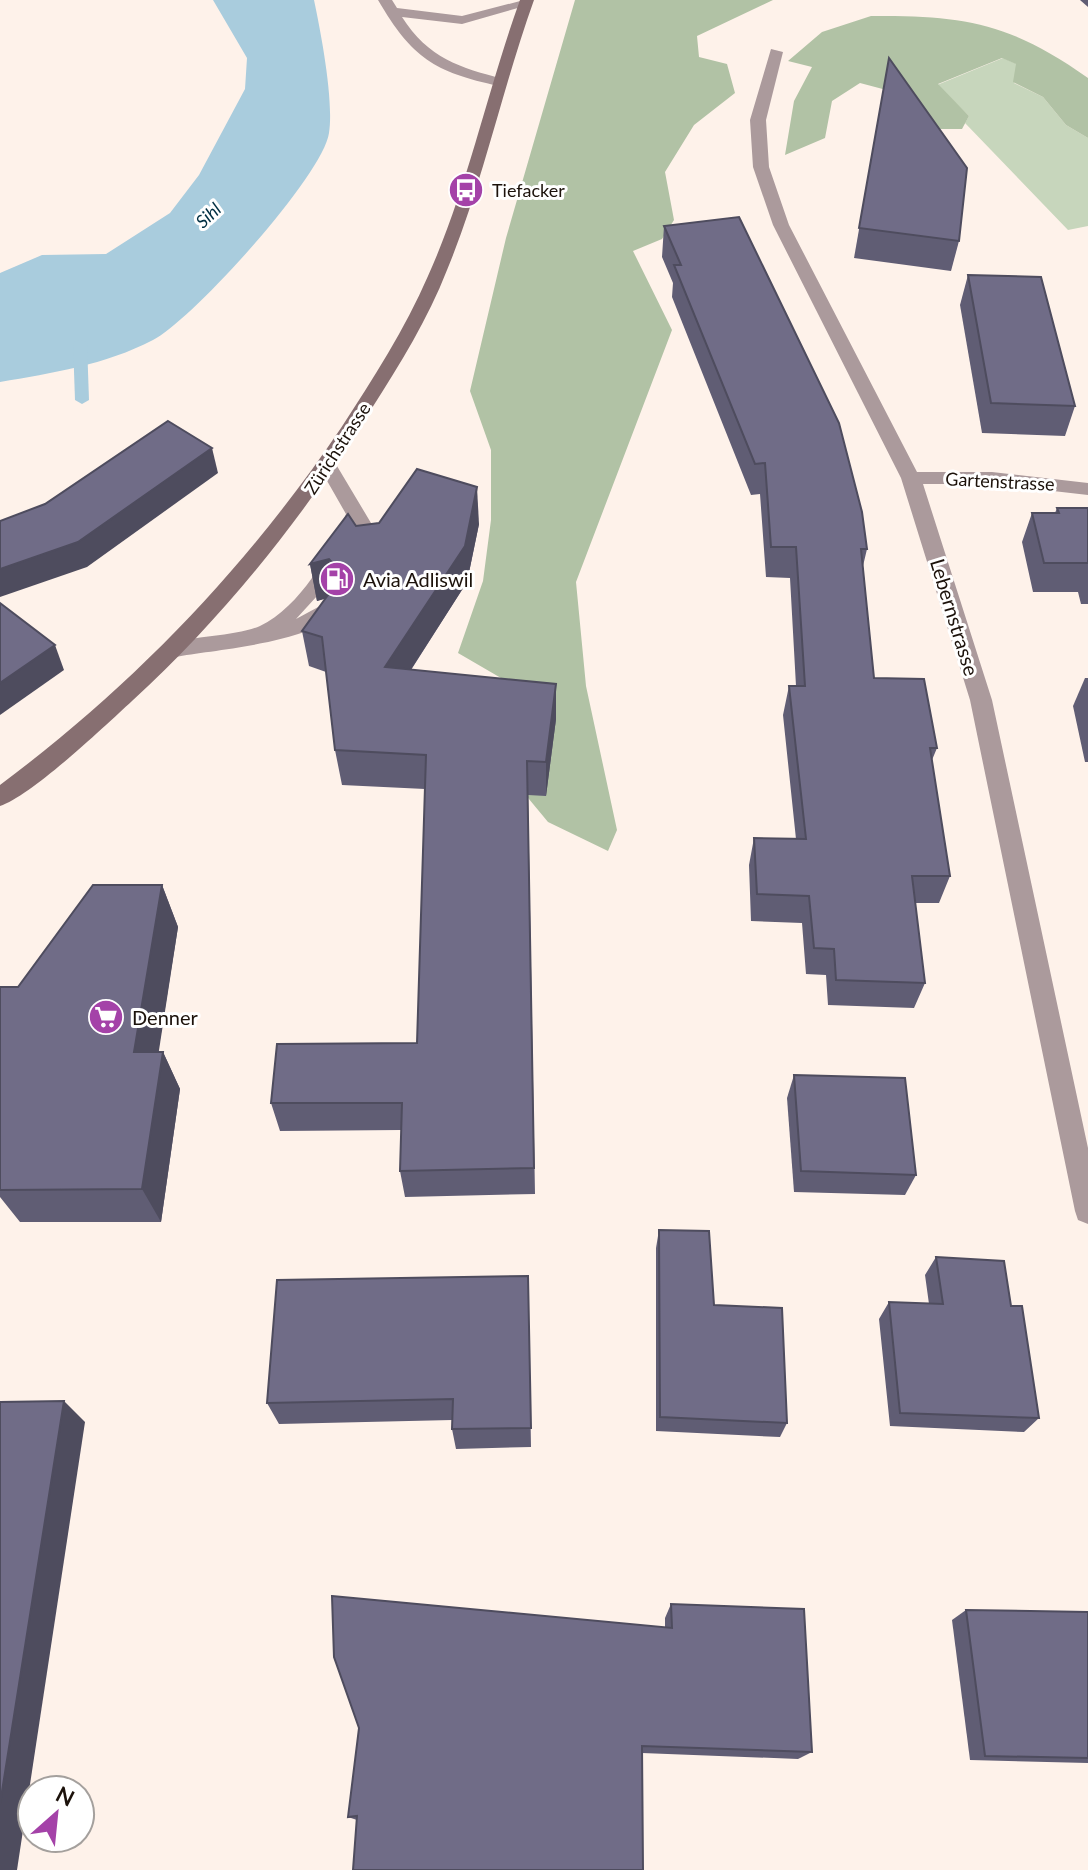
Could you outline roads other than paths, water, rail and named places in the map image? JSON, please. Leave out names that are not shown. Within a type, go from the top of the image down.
[{"type":"main road","name":"Zürichstrasse","points":[[0,797],[57,756],[175,649],[234,588],[327,465],[421,309],[446,252],[526,2]]},
{"type":"street","points":[[388,6],[462,20],[526,2]]},
{"type":"street","points":[[388,6],[415,49],[466,75],[499,82]]},
{"type":"street","name":"Lebernstrasse","points":[[776,52],[758,120],[761,167],[767,190],[781,225],[911,478],[981,700],[1085,1176],[1088,1211]]},
{"type":"street","points":[[327,465],[366,530],[370,546]]},
{"type":"street","name":"Gartenstrasse","points":[[911,478],[992,478],[1088,489]]},
{"type":"street","points":[[269,629],[286,619],[307,596],[342,547],[355,516]]},
{"type":"street","points":[[175,649],[269,629],[301,626],[320,617],[333,605]]},
{"type":"water","name":"Sihl","points":[[213,0],[314,0],[330,103],[329,133],[321,153],[304,181],[253,246],[196,306],[153,340],[97,362],[0,382],[0,273],[42,255],[106,254],[170,213],[199,175],[245,89],[247,58]]},
{"type":"waterway","points":[[80,343],[82,400]]},
{"type":"place","name":"Tiefacker","points":[[466,190]]},
{"type":"place","name":"Avia Adliswil","points":[[337,579]]},
{"type":"place","name":"Denner","points":[[106,1017]]}]
